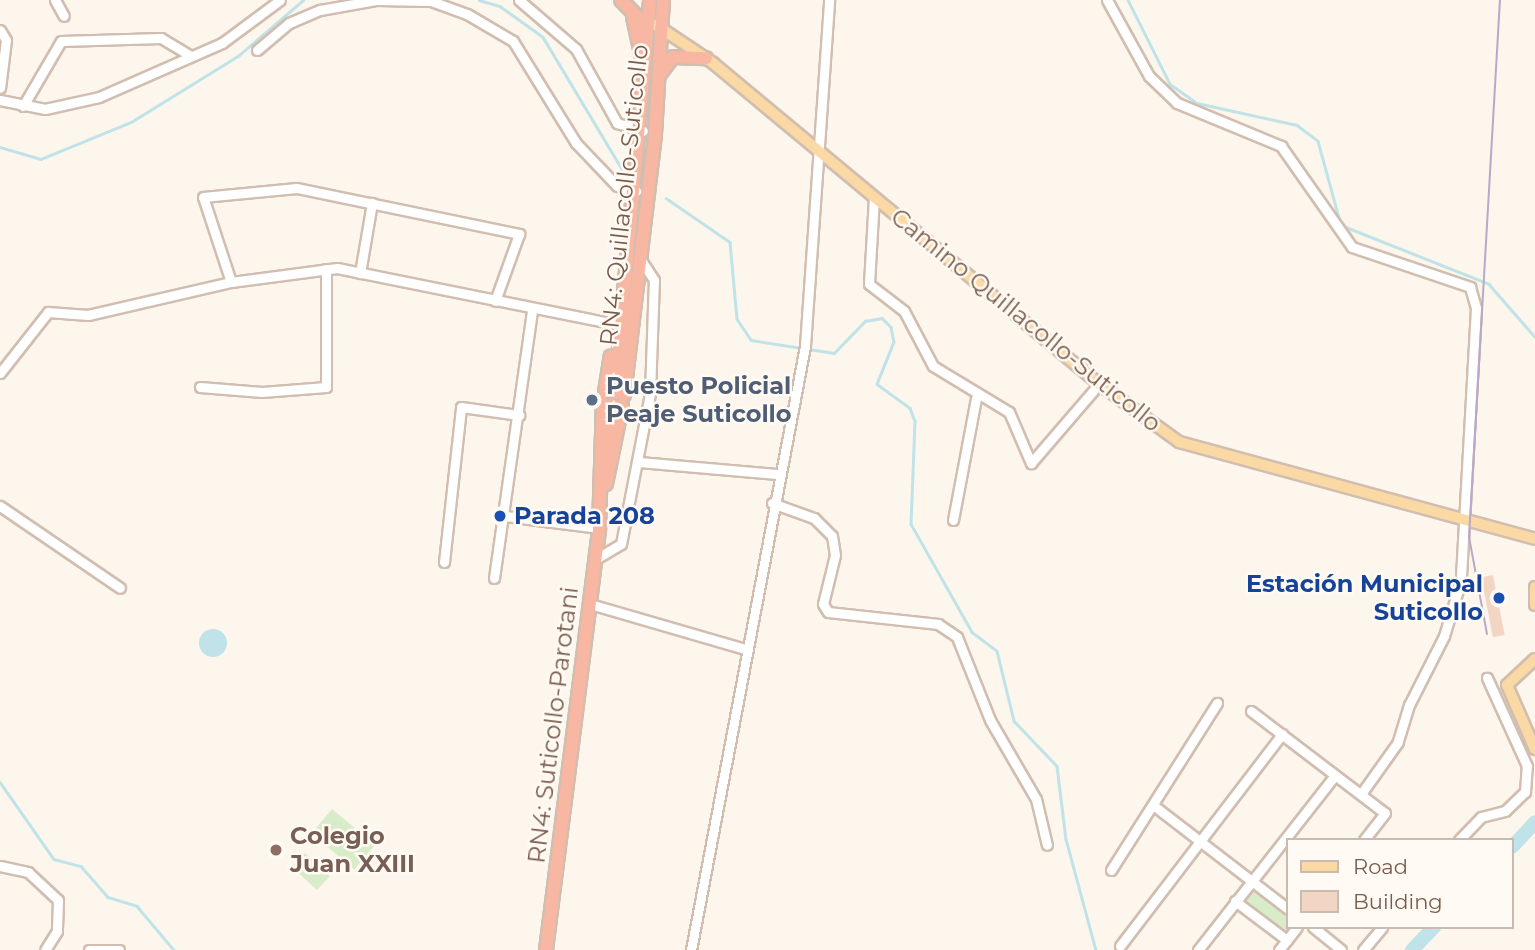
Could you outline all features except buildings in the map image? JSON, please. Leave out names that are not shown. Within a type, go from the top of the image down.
[{"type":"highway","points":[[621,0],[633,17],[647,84]]},
{"type":"highway","name":"RN4: Quillacollo-Suticollo","points":[[614,399],[639,257],[660,74],[656,25],[650,0]]},
{"type":"highway","name":"RN4: Quillacollo-Suticollo","points":[[614,399],[619,325],[647,84],[656,25],[663,0]]},
{"type":"highway","points":[[633,17],[656,25]]},
{"type":"highway","points":[[660,74],[673,57],[706,58]]},
{"type":"highway","name":"RN4: Suticollo-Parotani","points":[[601,504],[614,399]]},
{"type":"highway","name":"RN4: Suticollo-Parotani","points":[[546,950],[614,399]]},
{"type":"main road","name":"Camino Quillacollo-Suticollo","points":[[656,25],[706,58],[1099,384],[1178,442],[1535,539]]},
{"type":"main road","points":[[1535,587],[1535,605]]},
{"type":"main road","points":[[1535,659],[1507,685],[1535,749]]},
{"type":"street","points":[[55,0],[64,16]]},
{"type":"street","points":[[0,100],[45,108],[100,97],[241,32],[279,0]]},
{"type":"street","points":[[257,50],[289,23],[320,10],[377,0],[431,1],[467,14],[513,41],[576,143],[617,186],[636,191]]},
{"type":"street","points":[[519,0],[576,49],[617,123],[643,131]]},
{"type":"street","points":[[691,950],[776,474],[805,346],[829,0]]},
{"type":"street","points":[[1108,0],[1149,76],[1177,103],[1281,146],[1352,247],[1470,287],[1476,308],[1461,580],[1444,636],[1398,742],[1361,794]]},
{"type":"street","points":[[0,30],[6,40],[0,88]]},
{"type":"street","points":[[23,106],[61,41],[161,38],[188,55]]},
{"type":"street","points":[[231,282],[203,197],[297,188],[519,234],[495,301]]},
{"type":"street","points":[[874,197],[869,285],[904,311],[933,366],[976,398],[1009,412],[1031,463],[1099,384]]},
{"type":"street","points":[[360,273],[372,203]]},
{"type":"street","points":[[594,561],[621,544],[639,462],[650,393],[654,280],[639,257]]},
{"type":"street","points":[[0,373],[48,312],[88,315],[231,282],[326,270],[360,273],[532,310],[619,325]]},
{"type":"street","points":[[200,387],[262,392],[327,387],[326,270]]},
{"type":"street","points":[[494,578],[505,516],[532,310]]},
{"type":"street","points":[[953,520],[976,398]]},
{"type":"street","points":[[444,562],[461,407],[519,415]]},
{"type":"street","points":[[639,462],[776,474]]},
{"type":"street","points":[[772,503],[814,518],[832,536],[835,555],[823,604],[828,612],[938,624],[957,637],[990,720],[1036,799],[1047,845]]},
{"type":"street","points":[[0,506],[120,588]]},
{"type":"street","points":[[505,516],[599,528]]},
{"type":"street","points":[[590,604],[745,649]]},
{"type":"street","points":[[1460,838],[1481,817],[1505,811],[1525,792],[1527,766],[1487,678]]},
{"type":"street","points":[[1111,870],[1217,703]]},
{"type":"street","points":[[1251,711],[1385,813],[1366,838]]},
{"type":"street","points":[[1120,946],[1282,734]]},
{"type":"street","points":[[1198,950],[1335,775]]},
{"type":"street","points":[[1153,805],[1286,907]]},
{"type":"street","points":[[0,866],[28,872],[58,900],[57,932],[45,950]]},
{"type":"street","points":[[1235,901],[1287,940]]},
{"type":"street","points":[[1279,950],[1295,929]]},
{"type":"street","points":[[1315,929],[1342,950]]},
{"type":"street","points":[[1363,950],[1380,929]]},
{"type":"street","points":[[89,950],[119,950]]},
{"type":"green space","points":[[332,809],[375,845],[354,870],[311,834]]},
{"type":"green space","points":[[305,853],[330,876],[317,890],[292,867]]},
{"type":"green space","points":[[1251,885],[1286,911],[1286,929],[1292,929],[1287,935],[1240,900]]},
{"type":"water","points":[[213,629],[223,633],[227,643],[223,653],[213,657],[203,653],[199,643],[203,633]]},
{"type":"waterway","points":[[0,147],[41,159],[131,122],[238,56],[303,0]]},
{"type":"waterway","points":[[479,0],[500,6],[543,37],[628,179]]},
{"type":"waterway","points":[[1128,0],[1170,84],[1197,103],[1297,125],[1318,141],[1341,225],[1489,284],[1535,337]]},
{"type":"waterway","points":[[666,198],[730,242],[737,319],[751,340],[834,353],[865,321],[882,318],[891,327],[894,342],[877,384],[910,408],[915,421],[911,524],[972,632],[997,651],[1014,721],[1057,766],[1066,839],[1096,950]]},
{"type":"waterway","points":[[0,782],[54,859],[81,866],[108,897],[137,906],[174,950]]},
{"type":"waterway","points":[[1514,845],[1535,822]]},
{"type":"waterway","points":[[1412,950],[1432,929]]},
{"type":"tram line","points":[[1487,634],[1469,537],[1500,0]]},
{"type":"place","name":"Puesto Policial Peaje Suticollo","points":[[592,400]]},
{"type":"place","name":"Parada 208","points":[[500,516]]},
{"type":"place","name":"Estación Municipal Suticollo","points":[[1499,598]]},
{"type":"place","name":"Colegio Juan XXIII","points":[[276,850]]}]
